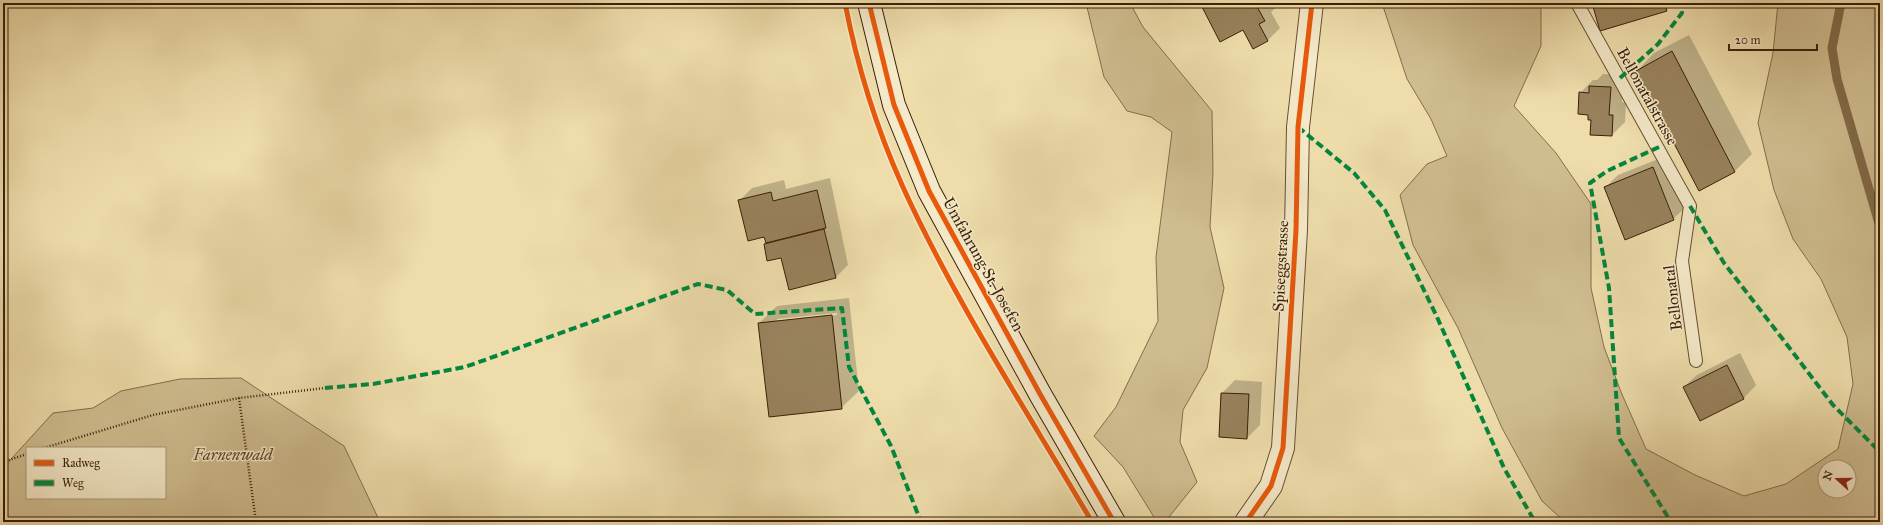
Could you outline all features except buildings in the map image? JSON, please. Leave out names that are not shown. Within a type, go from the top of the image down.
[{"type":"street","name":"Umfahrung St. Josefen","points":[[869,3],[894,105],[929,191],[1037,387],[1114,522]]},
{"type":"street","name":"Spiseggstrasse","points":[[1246,522],[1270,486],[1283,448],[1296,230],[1298,127],[1312,3]]},
{"type":"lane","name":"Bellonatalstrasse","points":[[1577,3],[1690,206]]},
{"type":"lane","name":"Bellonatal","points":[[1690,206],[1682,261],[1696,362]]},
{"type":"path","points":[[47,447],[153,415],[239,398],[325,388]]},
{"type":"path","points":[[239,398],[256,522]]},
{"type":"path","points":[[3,462],[26,454]]},
{"type":"green space","points":[[1086,3],[1130,3],[1143,27],[1212,111],[1213,173],[1210,227],[1224,288],[1207,368],[1183,410],[1180,442],[1197,482],[1165,522],[1157,522],[1123,467],[1094,436],[1116,407],[1158,321],[1156,257],[1172,132],[1151,117],[1127,111],[1104,77]]},
{"type":"green space","points":[[1382,3],[1541,3],[1541,46],[1514,106],[1556,153],[1591,204],[1591,288],[1604,347],[1621,392],[1646,449],[1695,475],[1744,496],[1786,484],[1817,463],[1817,499],[1857,499],[1857,459],[1823,459],[1838,449],[1853,384],[1847,337],[1821,279],[1793,239],[1774,190],[1758,123],[1773,53],[1778,3],[1880,3],[1880,522],[1565,522],[1542,501],[1502,428],[1458,328],[1413,245],[1400,195],[1427,164],[1447,156],[1431,119],[1407,79]]},
{"type":"green space","name":"Farnenwald","points":[[241,378],[344,446],[380,522],[3,522],[3,468],[53,413],[93,408],[121,391],[180,379]]},
{"type":"waterway","points":[[1841,3],[1832,48],[1837,79],[1880,227]]},
{"type":"marked path","points":[[1620,78],[1658,44],[1682,13],[1680,3]]},
{"type":"marked path","points":[[1298,127],[1354,173],[1385,210],[1437,317],[1504,468],[1535,522]]},
{"type":"marked path","points":[[1659,147],[1607,171],[1590,183],[1609,288],[1619,438],[1671,522]]},
{"type":"marked path","points":[[1690,206],[1724,263],[1833,405],[1880,452]]},
{"type":"marked path","points":[[325,388],[373,384],[465,367],[698,284],[727,290],[755,314],[842,308],[849,367],[891,446],[921,522]]},
{"type":"cycle path","points":[[845,3],[855,49],[868,96],[902,185],[923,229],[968,314],[1092,522]]},
{"type":"cycle path","points":[[869,3],[894,105],[929,191],[1040,394],[1114,522]]},
{"type":"cycle path","points":[[1246,522],[1271,486],[1283,448],[1296,230],[1298,127],[1312,3]]}]
